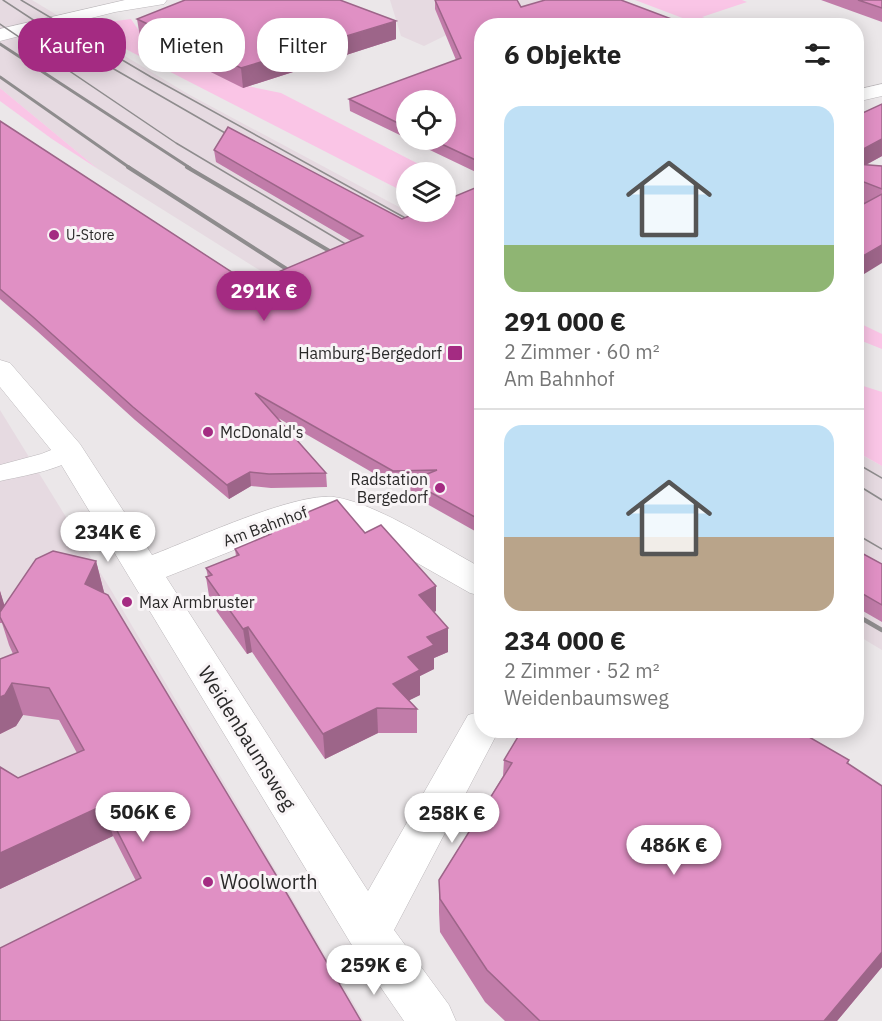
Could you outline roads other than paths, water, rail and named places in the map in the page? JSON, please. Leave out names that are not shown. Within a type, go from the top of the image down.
[{"type":"street","points":[[0,35],[106,9],[158,0]]},
{"type":"street","points":[[864,94],[882,90]]},
{"type":"street","name":"Weidenbaumsweg","points":[[0,369],[69,451],[369,933],[432,1021]]},
{"type":"street","points":[[0,473],[50,460],[69,451]]},
{"type":"street","name":"Am Bahnhof","points":[[143,572],[293,514],[315,508],[333,508],[356,514],[474,580]]},
{"type":"street","points":[[369,933],[475,738]]},
{"type":"tram line","points":[[3,0],[67,42],[239,141]]},
{"type":"tram line","points":[[21,0],[151,77],[418,225]]},
{"type":"tram line","points":[[0,24],[176,143],[359,252]]},
{"type":"tram line","points":[[864,468],[882,478]]},
{"type":"tram line","points":[[864,489],[882,500]]},
{"type":"tram line","points":[[864,539],[882,549]]},
{"type":"railway","points":[[0,44],[190,168]]},
{"type":"railway","points":[[0,77],[130,168]]},
{"type":"railway","points":[[128,167],[299,277]]},
{"type":"railway","points":[[187,167],[343,259]]},
{"type":"railway","points":[[864,620],[882,630]]},
{"type":"place","name":"U-Store","points":[[54,235]]},
{"type":"place","name":"Hamburg-Bergedorf","points":[[455,353]]},
{"type":"place","name":"McDonald's","points":[[208,432]]},
{"type":"place","name":"Radstation Bergedorf","points":[[440,488]]},
{"type":"place","name":"Max Armbruster","points":[[127,602]]},
{"type":"place","name":"Woolworth","points":[[208,882]]}]
